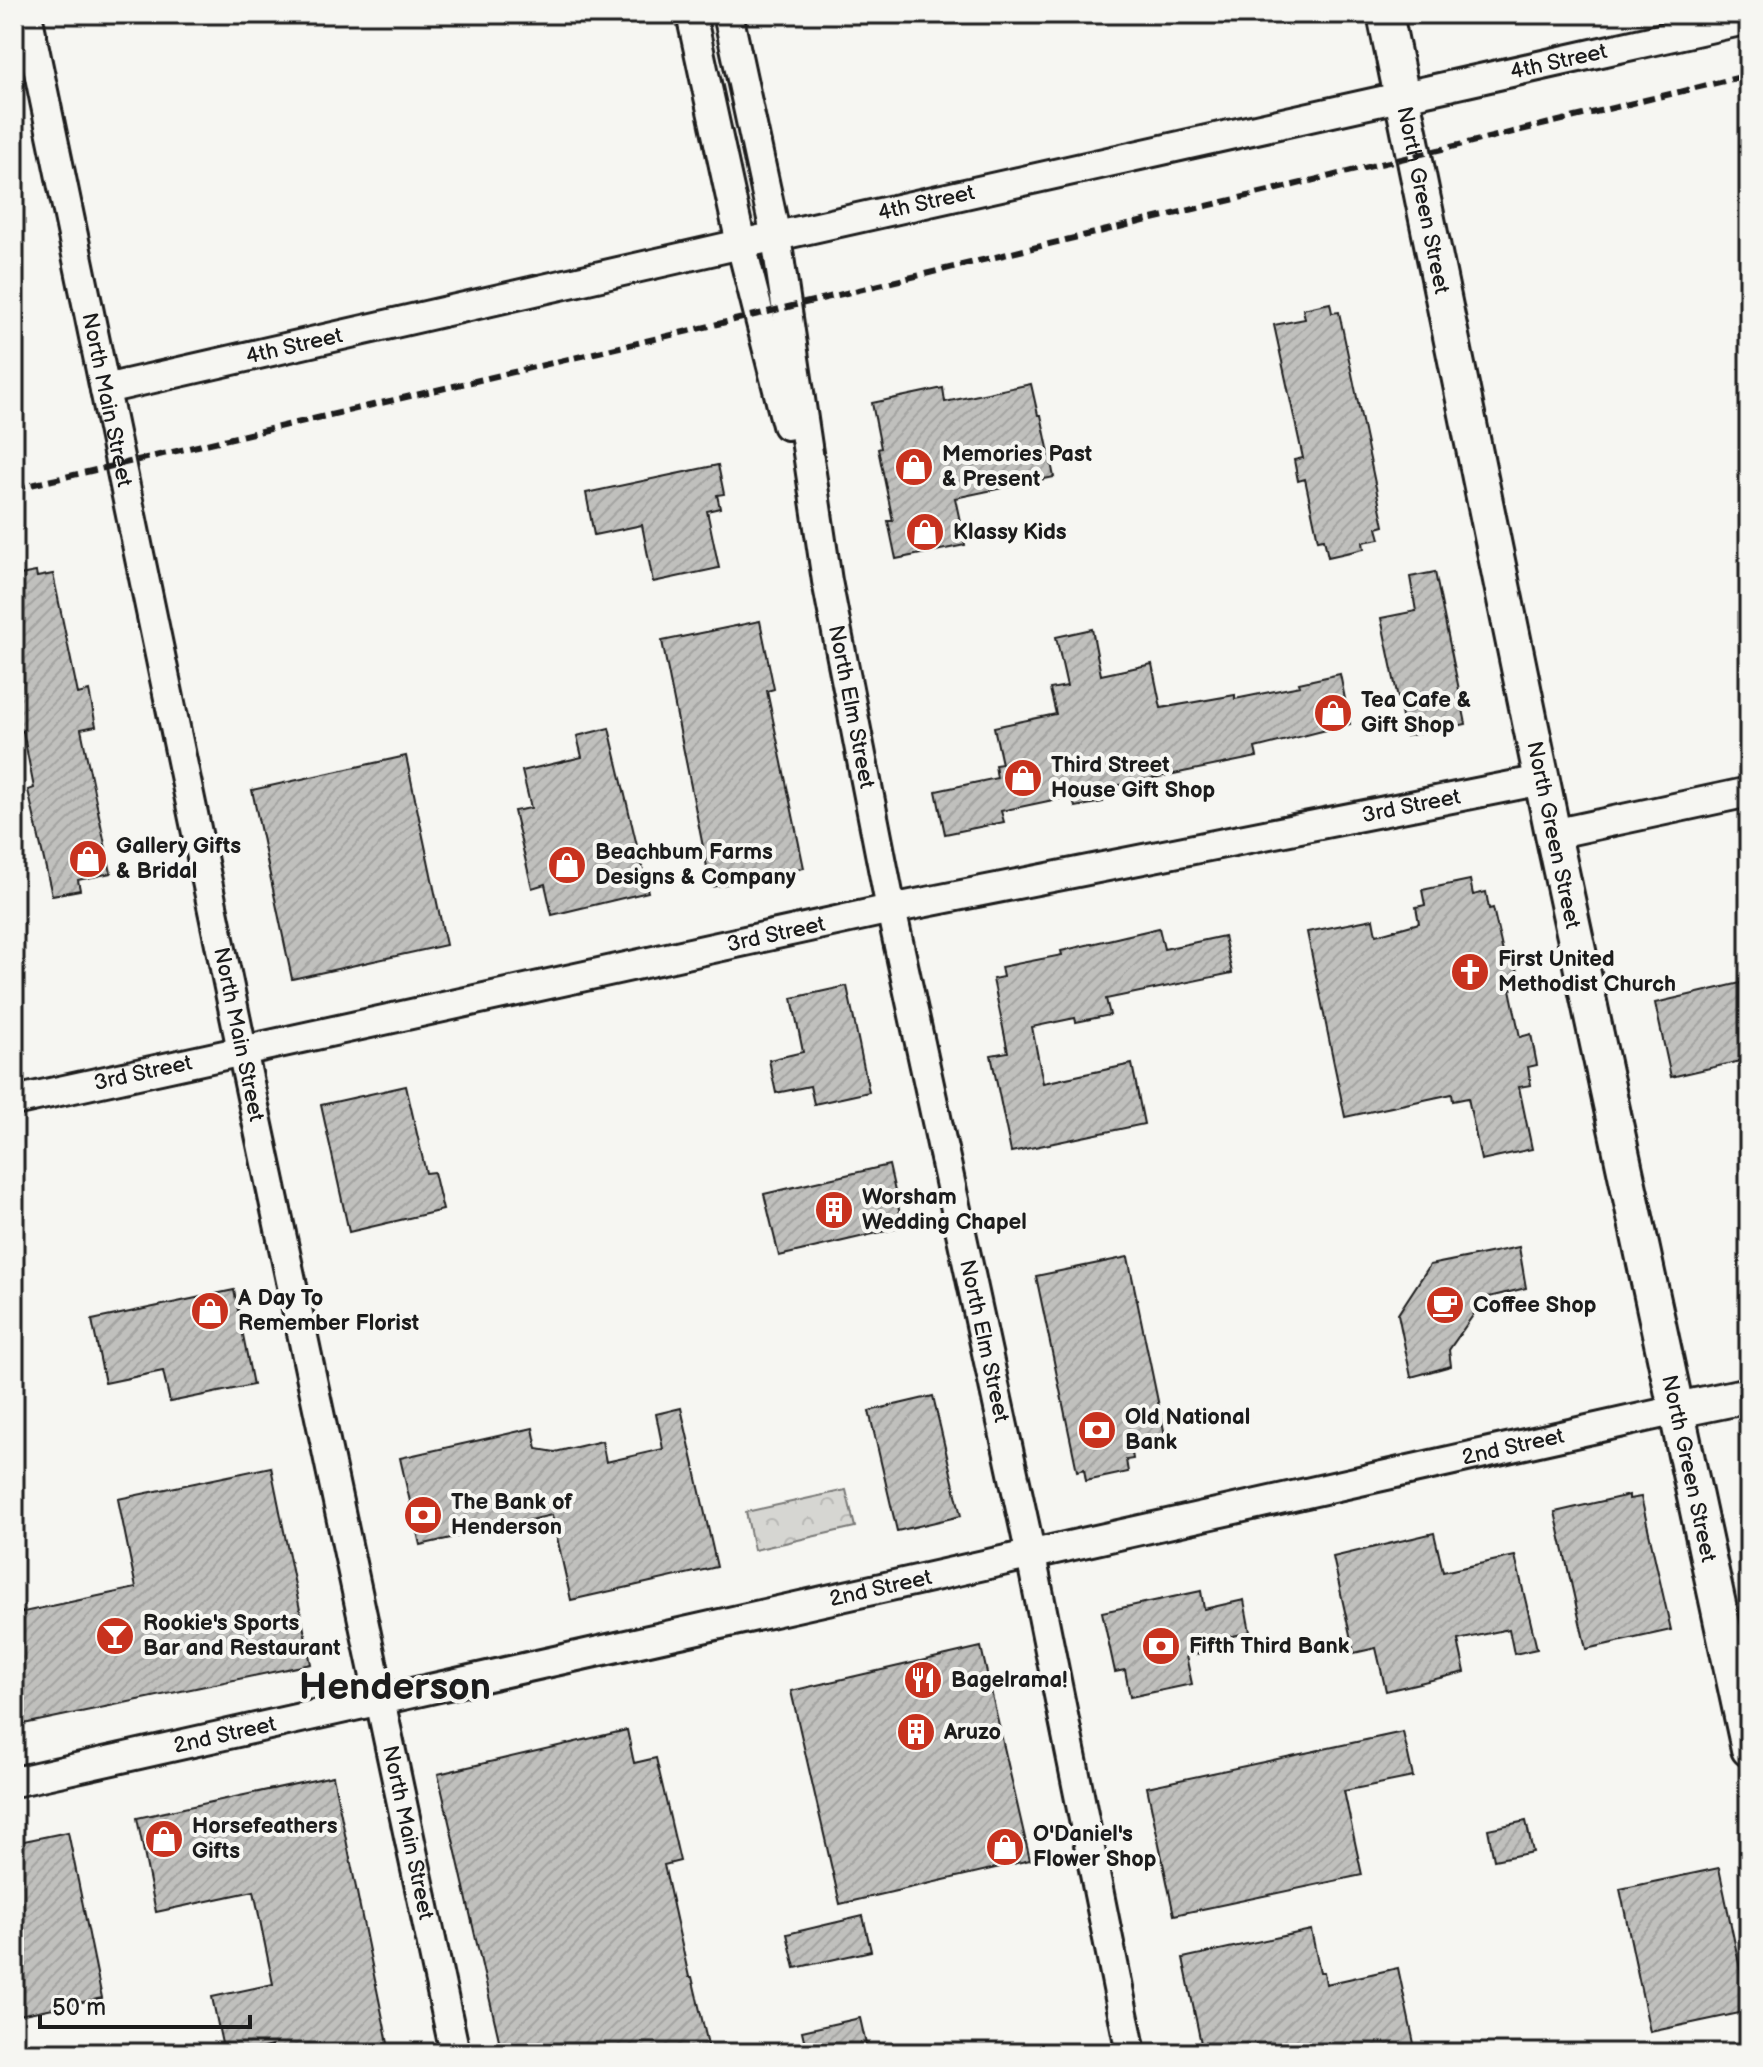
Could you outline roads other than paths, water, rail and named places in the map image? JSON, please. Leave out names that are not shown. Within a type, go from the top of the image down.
[{"type":"main road","name":"North Green Street","points":[[1385,14],[1553,834],[1749,1749]]},
{"type":"main road","name":"2nd Street","points":[[1677,1410],[1749,1395]]},
{"type":"street","name":"North Main Street","points":[[27,14],[242,1050],[455,2053]]},
{"type":"street","name":"North Elm Street","points":[[691,14],[741,244],[827,581]]},
{"type":"street","name":"North Elm Street","points":[[728,14],[776,237],[827,581],[891,909],[1031,1556],[1131,2053]]},
{"type":"street","name":"4th Street","points":[[105,389],[1749,19]]},
{"type":"street","name":"3rd Street","points":[[14,1101],[891,909],[1542,780]]},
{"type":"street","points":[[1553,834],[1749,792]]},
{"type":"street","name":"2nd Street","points":[[14,1782],[1677,1410]]},
{"type":"railway","points":[[14,489],[697,329],[1749,75]]},
{"type":"place","name":"Memories Past & Present","points":[[914,467]]},
{"type":"place","name":"Klassy Kids","points":[[925,532]]},
{"type":"place","name":"Tea Cafe & Gift Shop","points":[[1333,713]]},
{"type":"place","name":"Third Street House Gift Shop","points":[[1023,778]]},
{"type":"place","name":"Gallery Gifts & Bridal","points":[[88,859]]},
{"type":"place","name":"Beachbum Farms Designs & Company","points":[[567,865]]},
{"type":"place","name":"First United Methodist Church","points":[[1470,972]]},
{"type":"place","name":"Worsham Wedding Chapel","points":[[834,1210]]},
{"type":"place","name":"Coffee Shop","points":[[1445,1305]]},
{"type":"place","name":"A Day To Remember Florist","points":[[210,1311]]},
{"type":"place","name":"Old National Bank","points":[[1097,1430]]},
{"type":"place","name":"The Bank of Henderson","points":[[423,1515]]},
{"type":"place","name":"Rookie's Sports Bar and Restaurant","points":[[115,1636]]},
{"type":"place","name":"Fifth Third Bank","points":[[1161,1646]]},
{"type":"place","name":"Bagelrama!","points":[[923,1680]]},
{"type":"place","name":"Aruzo","points":[[916,1732]]},
{"type":"place","name":"Horsefeathers Gifts","points":[[164,1839]]},
{"type":"place","name":"O'Daniel's Flower Shop","points":[[1005,1847]]},
{"type":"district","name":"Henderson","points":[[395,1687]]}]
